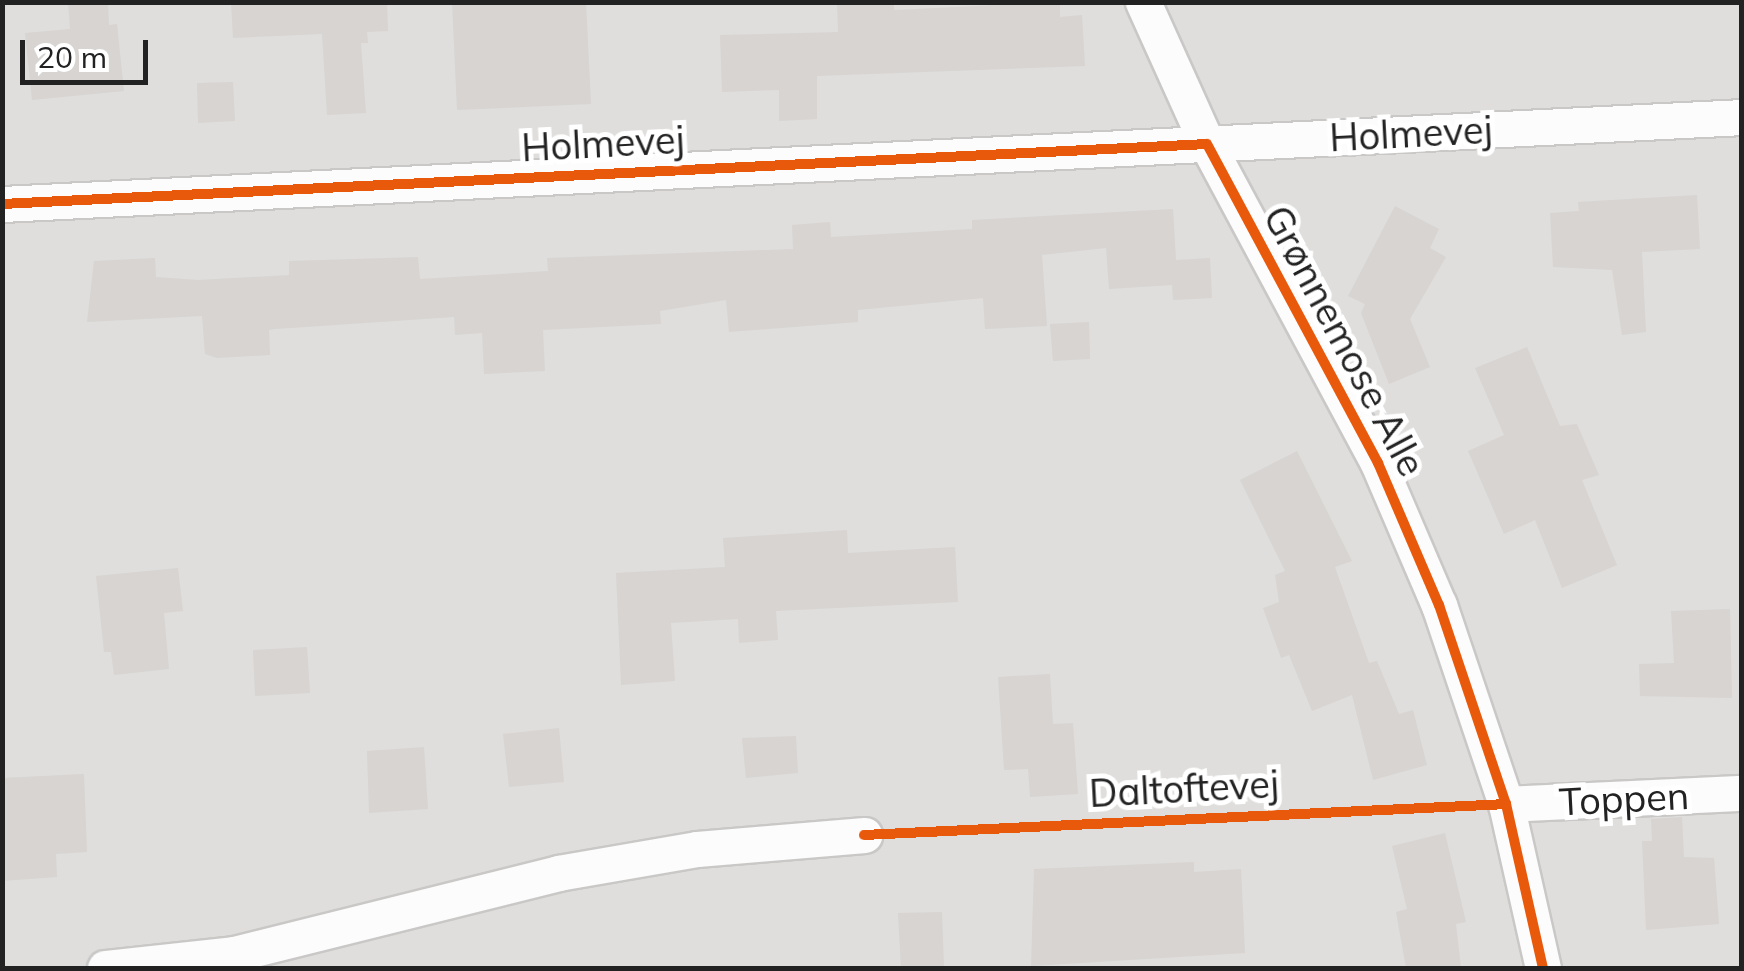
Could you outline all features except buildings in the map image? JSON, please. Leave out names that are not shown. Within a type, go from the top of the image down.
[{"type":"street","name":"Grønnemose Alle","points":[[1143,2],[1207,144],[1378,463],[1439,604],[1506,804],[1543,968]]},
{"type":"street","name":"Holmevej","points":[[2,204],[1742,116]]},
{"type":"street","name":"Toppen","points":[[1506,804],[1742,793]]},
{"type":"street","points":[[105,968],[234,954],[558,872],[697,848],[864,835]]},
{"type":"shaded area","points":[[3,3],[1741,3],[1741,968],[3,968]]},
{"type":"cycle path","points":[[2,204],[1207,144],[1378,463],[1439,605],[1506,804],[1543,968]]},
{"type":"cycle path","name":"Daltoftevej","points":[[864,835],[1506,804]]}]
